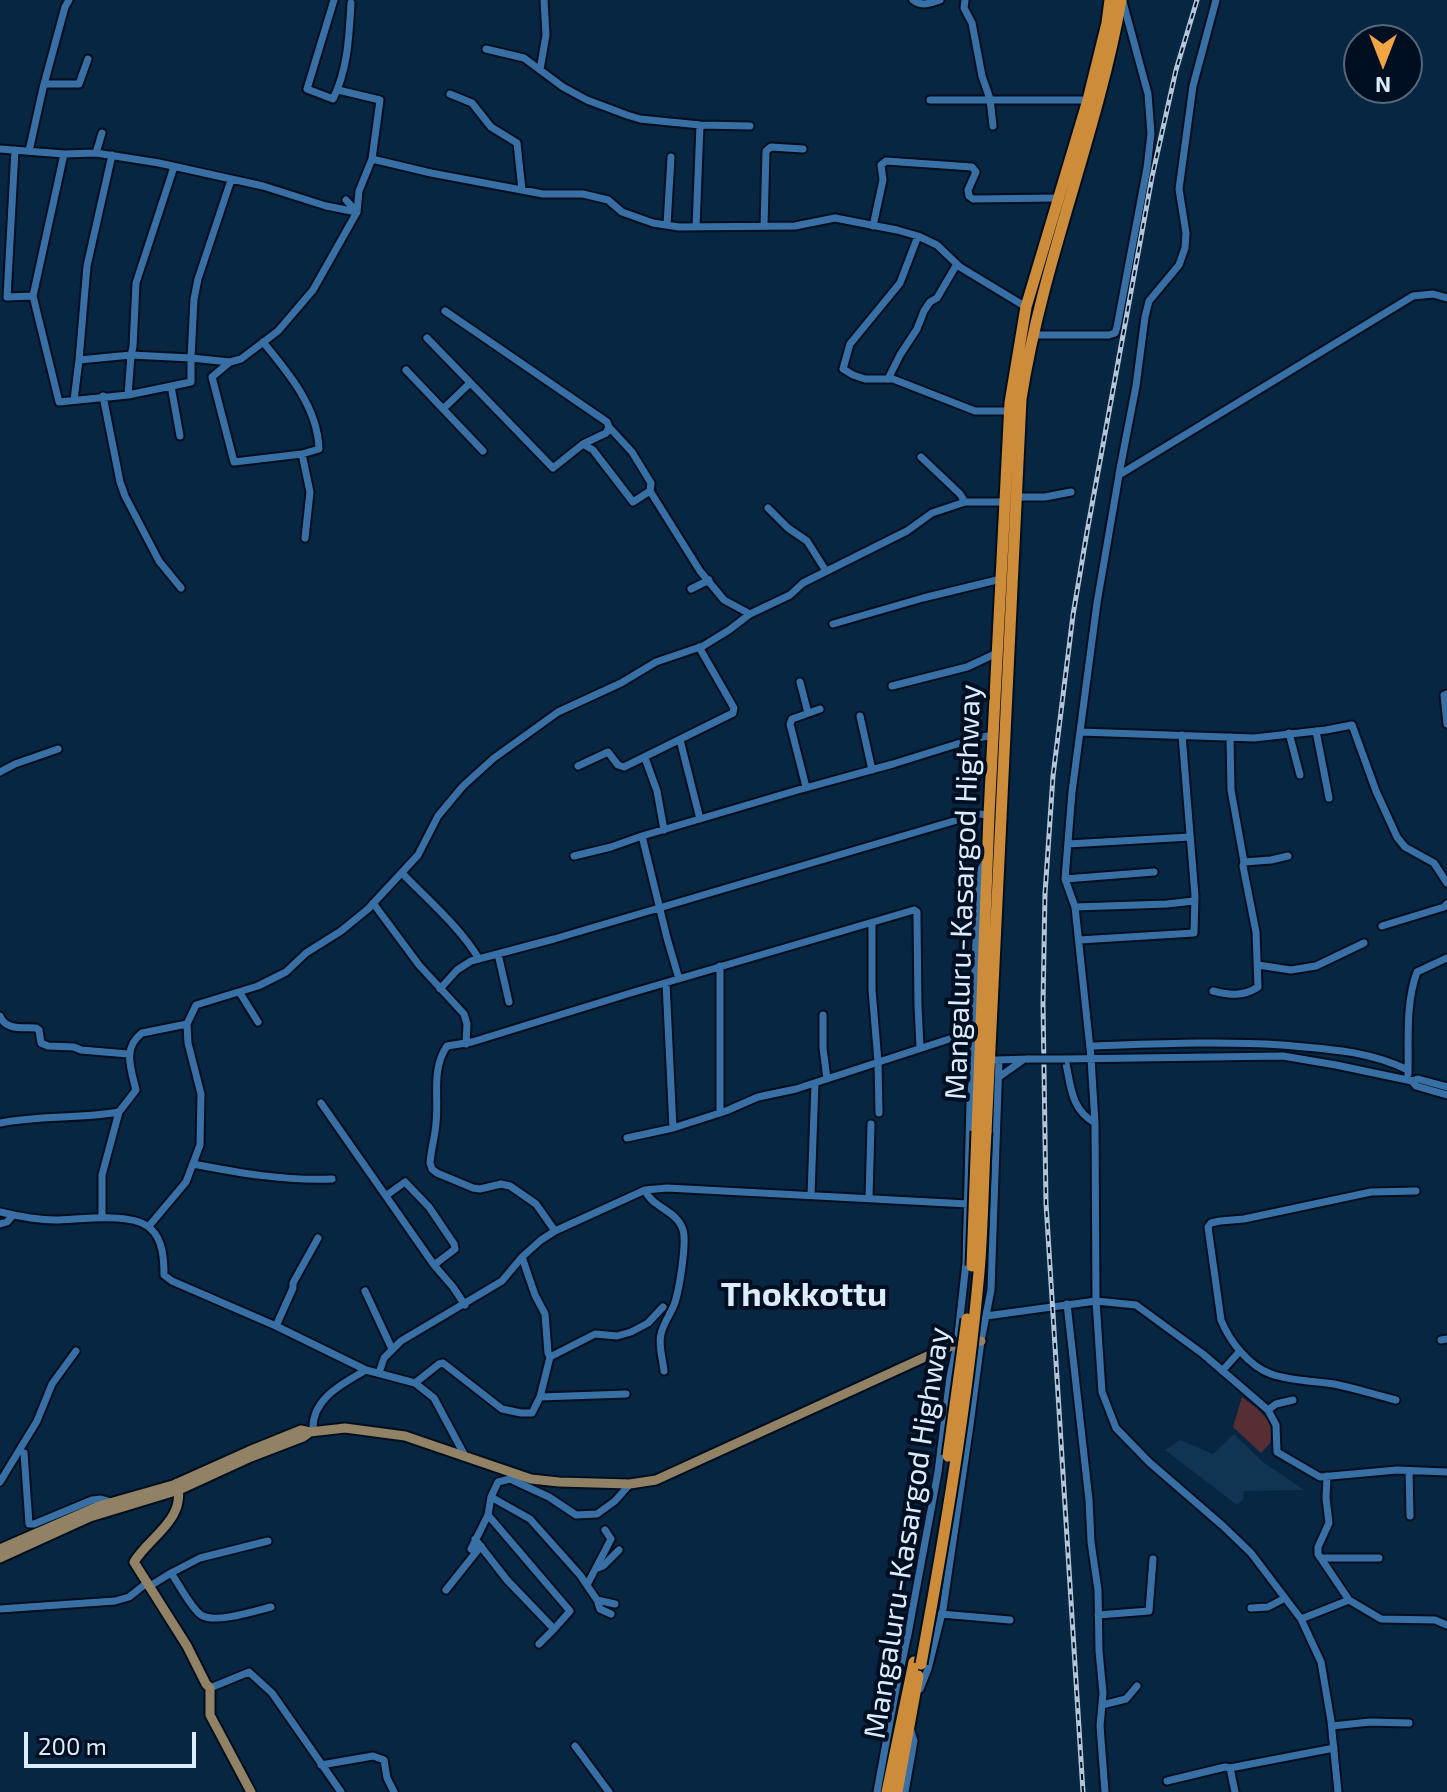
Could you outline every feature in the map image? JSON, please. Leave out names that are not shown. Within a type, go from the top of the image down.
[{"type":"highway","name":"Mangaluru-Kasargod Highway","points":[[887,1792],[943,1543],[979,1268],[981,1132],[989,1061],[993,856],[1014,373],[1026,307],[1088,100],[1110,0]]},
{"type":"highway","name":"Mangaluru-Kasargod Highway","points":[[989,1061],[976,1030],[993,856],[989,815],[1001,579],[1021,399],[1032,335],[1106,74],[1122,0]]},
{"type":"highway","name":"Mangaluru-Kasargod Highway","points":[[897,1792],[915,1697],[917,1663]]},
{"type":"main road","points":[[0,1558],[90,1517],[178,1487],[301,1430],[345,1428],[405,1436],[465,1456],[512,1477],[630,1484],[656,1480],[934,1353],[957,1344],[981,1341]]},
{"type":"main road","points":[[0,1549],[111,1502],[178,1487]]},
{"type":"main road","points":[[178,1487],[177,1510],[134,1562],[210,1688],[210,1715],[251,1792]]},
{"type":"street","points":[[29,151],[69,0]]},
{"type":"street","points":[[334,0],[307,89],[333,99],[348,54],[351,3]]},
{"type":"street","points":[[540,70],[546,35],[544,0]]},
{"type":"street","points":[[913,0],[918,4],[940,0]]},
{"type":"street","points":[[965,0],[964,8],[972,23],[982,76],[990,99],[993,126]]},
{"type":"street","points":[[1032,335],[1109,335],[1115,333],[1117,327],[1151,134],[1148,94],[1122,0]]},
{"type":"street","points":[[1216,0],[1193,86],[1179,189],[1186,233],[1185,248],[1179,265],[1149,301],[1145,317],[1136,386],[1097,603],[1065,879],[1075,907],[1091,1058],[1095,1123],[1096,1301],[1102,1392],[1116,1428],[1149,1462],[1251,1553],[1301,1619],[1321,1662],[1332,1726],[1338,1792]]},
{"type":"street","points":[[486,49],[524,58],[563,87],[587,100],[640,119],[750,126]]},
{"type":"street","points":[[45,84],[79,84],[88,59]]},
{"type":"street","points":[[79,360],[131,355],[230,362],[241,359],[278,331],[313,290],[357,212],[359,191],[372,159],[380,100],[338,90]]},
{"type":"street","points":[[450,94],[472,103],[491,127],[515,140],[522,190]]},
{"type":"street","points":[[930,100],[1088,100]]},
{"type":"street","points":[[696,227],[700,125]]},
{"type":"street","points":[[96,153],[102,133]]},
{"type":"street","points":[[764,226],[766,151],[771,147],[803,149]]},
{"type":"street","points":[[0,149],[112,155],[263,186],[326,206],[357,212]]},
{"type":"street","points":[[15,150],[7,297],[33,296]]},
{"type":"street","points":[[64,154],[33,296],[59,402],[128,395],[191,382],[194,299],[231,180]]},
{"type":"street","points":[[74,400],[87,266],[112,155]]},
{"type":"street","points":[[667,225],[671,157]]},
{"type":"street","points":[[372,159],[543,194],[583,194],[608,200],[622,212],[667,225],[795,226],[835,218],[897,230],[937,245],[957,264],[1026,307]]},
{"type":"street","points":[[873,226],[883,180],[881,165],[886,161],[970,167],[976,172],[968,192],[973,199],[1058,198]]},
{"type":"street","points":[[128,395],[136,283],[174,167]]},
{"type":"street","points":[[346,200],[357,212]]},
{"type":"street","points":[[918,236],[900,283],[850,344],[843,369],[865,379],[893,379],[975,411],[1010,411]]},
{"type":"street","points":[[888,379],[917,329],[927,304],[939,294],[957,264]]},
{"type":"street","points":[[1119,475],[1413,296],[1433,294],[1447,298]]},
{"type":"street","points":[[445,311],[607,422],[632,452],[651,483],[650,491],[700,571],[724,600],[750,614]]},
{"type":"street","points":[[427,338],[553,468],[583,444],[606,433],[609,427]]},
{"type":"street","points":[[230,362],[212,377],[234,462],[319,449],[313,418],[288,371],[263,342]]},
{"type":"street","points":[[406,370],[483,451]]},
{"type":"street","points":[[443,409],[470,383]]},
{"type":"street","points":[[171,386],[180,436]]},
{"type":"street","points":[[103,396],[125,496],[159,561],[181,588]]},
{"type":"street","points":[[583,444],[593,450],[633,502],[650,491]]},
{"type":"street","points":[[302,454],[310,492],[305,538]]},
{"type":"street","points":[[921,457],[965,502]]},
{"type":"street","points":[[149,1226],[186,1182],[200,1145],[201,1094],[188,1043],[187,1024],[196,1005],[240,993],[286,972],[306,953],[341,931],[373,903],[418,855],[438,816],[463,786],[494,758],[558,712],[621,683],[656,662],[699,647],[750,614],[790,595],[803,583],[907,531],[932,513],[965,502],[1045,497],[1071,492]]},
{"type":"street","points":[[768,508],[807,541],[826,571]]},
{"type":"street","points":[[833,624],[1001,579]]},
{"type":"street","points":[[691,589],[709,580]]},
{"type":"street","points":[[578,766],[608,752],[620,767],[624,767],[734,711],[699,647]]},
{"type":"street","points":[[892,686],[967,667],[997,653]]},
{"type":"street","points":[[800,682],[808,713]]},
{"type":"street","points":[[1447,694],[1444,695],[1447,724]]},
{"type":"street","points":[[806,787],[790,724],[792,719],[820,709]]},
{"type":"street","points":[[860,716],[872,770]]},
{"type":"street","points":[[1080,732],[1254,738],[1352,725],[1397,837],[1405,847],[1434,863],[1447,883]]},
{"type":"street","points":[[1316,731],[1329,798]]},
{"type":"street","points":[[1289,733],[1300,775]]},
{"type":"street","points":[[574,856],[993,735]]},
{"type":"street","points":[[1079,940],[1194,933],[1182,735]]},
{"type":"street","points":[[1213,991],[1231,995],[1249,993],[1258,987],[1256,932],[1231,790],[1230,737]]},
{"type":"street","points":[[680,740],[700,819]]},
{"type":"street","points":[[0,772],[58,749]]},
{"type":"street","points":[[645,758],[657,791],[664,830]]},
{"type":"street","points":[[440,989],[466,963],[974,815],[989,815]]},
{"type":"street","points":[[642,836],[679,979]]},
{"type":"street","points":[[1068,844],[1190,837]]},
{"type":"street","points":[[1244,862],[1288,856]]},
{"type":"street","points":[[1065,879],[1154,872]]},
{"type":"street","points":[[402,873],[445,917],[479,959]]},
{"type":"street","points":[[1075,907],[1194,901]]},
{"type":"street","points":[[373,903],[419,965],[464,1014],[466,1044]]},
{"type":"street","points":[[1382,926],[1447,904]]},
{"type":"street","points":[[555,1231],[536,1204],[510,1186],[501,1184],[476,1188],[441,1176],[430,1166],[437,1121],[436,1081],[447,1046],[466,1044],[720,966],[906,912],[917,912],[920,1047]]},
{"type":"street","points":[[872,923],[872,990],[879,1113]]},
{"type":"street","points":[[1258,965],[1291,970],[1316,966],[1364,943]]},
{"type":"street","points":[[498,954],[509,1002]]},
{"type":"street","points":[[1447,958],[1417,972],[1414,980],[1410,995],[1408,1070],[1410,1081],[1416,1086],[1447,1095]]},
{"type":"street","points":[[720,966],[720,1113]]},
{"type":"street","points":[[666,983],[673,1128]]},
{"type":"street","points":[[240,993],[258,1022]]},
{"type":"street","points":[[823,1015],[827,1079]]},
{"type":"street","points":[[0,1016],[7,1026],[36,1028],[41,1043],[48,1046],[128,1054]]},
{"type":"street","points":[[102,1217],[102,1175],[119,1112],[136,1090],[128,1054],[137,1035],[187,1024]]},
{"type":"street","points":[[627,1138],[673,1128],[758,1097],[815,1083],[976,1030],[969,1125],[966,1263],[957,1344],[938,1472],[877,1792]]},
{"type":"street","points":[[1090,1046],[1213,1042],[1315,1047],[1388,1060],[1408,1070]]},
{"type":"street","points":[[973,1074],[989,1061],[1283,1056],[1410,1081],[1418,1079],[1447,1087]]},
{"type":"street","points":[[999,1077],[1027,1059]]},
{"type":"street","points":[[1065,1059],[1075,1102],[1084,1117],[1095,1123]]},
{"type":"street","points":[[915,1697],[928,1669],[941,1614],[991,1290],[999,1077],[989,1061]]},
{"type":"street","points":[[811,1195],[815,1083]]},
{"type":"street","points":[[321,1103],[465,1305]]},
{"type":"street","points":[[0,1123],[119,1112]]},
{"type":"street","points":[[869,1198],[871,1124]]},
{"type":"street","points":[[193,1164],[237,1173],[305,1180],[332,1179]]},
{"type":"street","points":[[387,1195],[405,1182],[429,1207],[454,1244],[455,1249],[434,1265]]},
{"type":"street","points":[[379,1373],[384,1358],[401,1341],[502,1281],[541,1240],[645,1190],[658,1188],[968,1204]]},
{"type":"street","points":[[645,1190],[654,1202],[676,1217],[684,1233],[675,1304],[660,1335],[664,1371]]},
{"type":"street","points":[[1396,1400],[1337,1385],[1275,1376],[1260,1370],[1240,1351],[1221,1320],[1208,1227],[1211,1223],[1371,1192],[1416,1191]]},
{"type":"street","points":[[0,1212],[53,1220],[102,1217],[149,1226],[157,1234],[164,1275],[172,1281],[276,1326],[366,1370],[415,1383],[434,1398],[465,1456]]},
{"type":"street","points":[[0,1224],[13,1215]]},
{"type":"street","points":[[276,1326],[293,1283],[318,1238]]},
{"type":"street","points":[[415,1383],[443,1363],[507,1412],[532,1413],[540,1397],[550,1357],[545,1314],[522,1257]]},
{"type":"street","points":[[365,1291],[392,1349]]},
{"type":"street","points":[[986,1316],[1096,1301],[1136,1305],[1203,1354],[1268,1410],[1276,1425],[1277,1452],[1320,1477],[1397,1470],[1447,1472]]},
{"type":"street","points":[[1067,1304],[1098,1590],[1103,1693],[1100,1726],[1105,1792]]},
{"type":"street","points":[[550,1357],[595,1334],[617,1336],[631,1332],[648,1323],[663,1307]]},
{"type":"street","points":[[0,1482],[37,1421],[52,1384],[76,1351]]},
{"type":"street","points":[[1222,1371],[1240,1351]]},
{"type":"street","points":[[312,1431],[321,1401],[366,1370]]},
{"type":"street","points":[[540,1397],[626,1394]]},
{"type":"street","points":[[1268,1410],[1276,1404],[1293,1400]]},
{"type":"street","points":[[24,1453],[29,1524],[92,1500],[111,1502]]},
{"type":"street","points":[[1409,1471],[1410,1516]]},
{"type":"street","points":[[1327,1476],[1329,1523],[1318,1554],[1349,1600],[1381,1619],[1435,1620],[1447,1625]]},
{"type":"street","points":[[446,1590],[478,1543],[498,1482],[512,1477],[576,1515],[597,1514],[615,1501],[630,1484]]},
{"type":"street","points":[[491,1497],[530,1519],[580,1575],[600,1609],[611,1614]]},
{"type":"street","points":[[488,1515],[570,1611],[539,1644]]},
{"type":"street","points":[[587,1585],[611,1539],[605,1530]]},
{"type":"street","points":[[0,1609],[115,1601],[129,1597],[200,1558],[268,1541]]},
{"type":"street","points":[[471,1549],[478,1543]]},
{"type":"street","points":[[478,1543],[507,1580],[554,1629]]},
{"type":"street","points":[[598,1568],[619,1550]]},
{"type":"street","points":[[1321,1558],[1379,1558]]},
{"type":"street","points":[[1098,1615],[1149,1611],[1153,1559]]},
{"type":"street","points":[[171,1573],[203,1616],[212,1619],[271,1607]]},
{"type":"street","points":[[1251,1608],[1268,1607],[1285,1598]]},
{"type":"street","points":[[597,1600],[615,1604]]},
{"type":"street","points":[[1301,1619],[1349,1600]]},
{"type":"street","points":[[941,1614],[1010,1620]]},
{"type":"street","points":[[210,1688],[249,1672],[272,1693],[341,1792]]},
{"type":"street","points":[[1102,1705],[1126,1699],[1137,1686]]},
{"type":"street","points":[[1332,1726],[1370,1722],[1409,1723]]},
{"type":"street","points":[[905,1792],[914,1741],[909,1726]]},
{"type":"street","points":[[575,1746],[609,1792]]},
{"type":"street","points":[[1167,1781],[1225,1767],[1334,1748]]},
{"type":"street","points":[[321,1765],[380,1757],[385,1763],[387,1778],[394,1792]]},
{"type":"street","points":[[1230,1768],[1235,1792]]},
{"type":"shaded area","points":[[1242,1397],[1273,1426],[1270,1443],[1261,1453],[1233,1427]]},
{"type":"shaded area","points":[[1234,1434],[1263,1462],[1304,1490],[1244,1491],[1243,1500],[1237,1505],[1165,1450],[1180,1440],[1213,1454]]},
{"type":"railway","points":[[1083,1792],[1046,1203],[1045,894],[1053,776],[1073,615],[1087,532],[1152,177],[1176,70],[1197,0]]},
{"type":"district","name":"Thokkottu","points":[[804,1295]]}]
